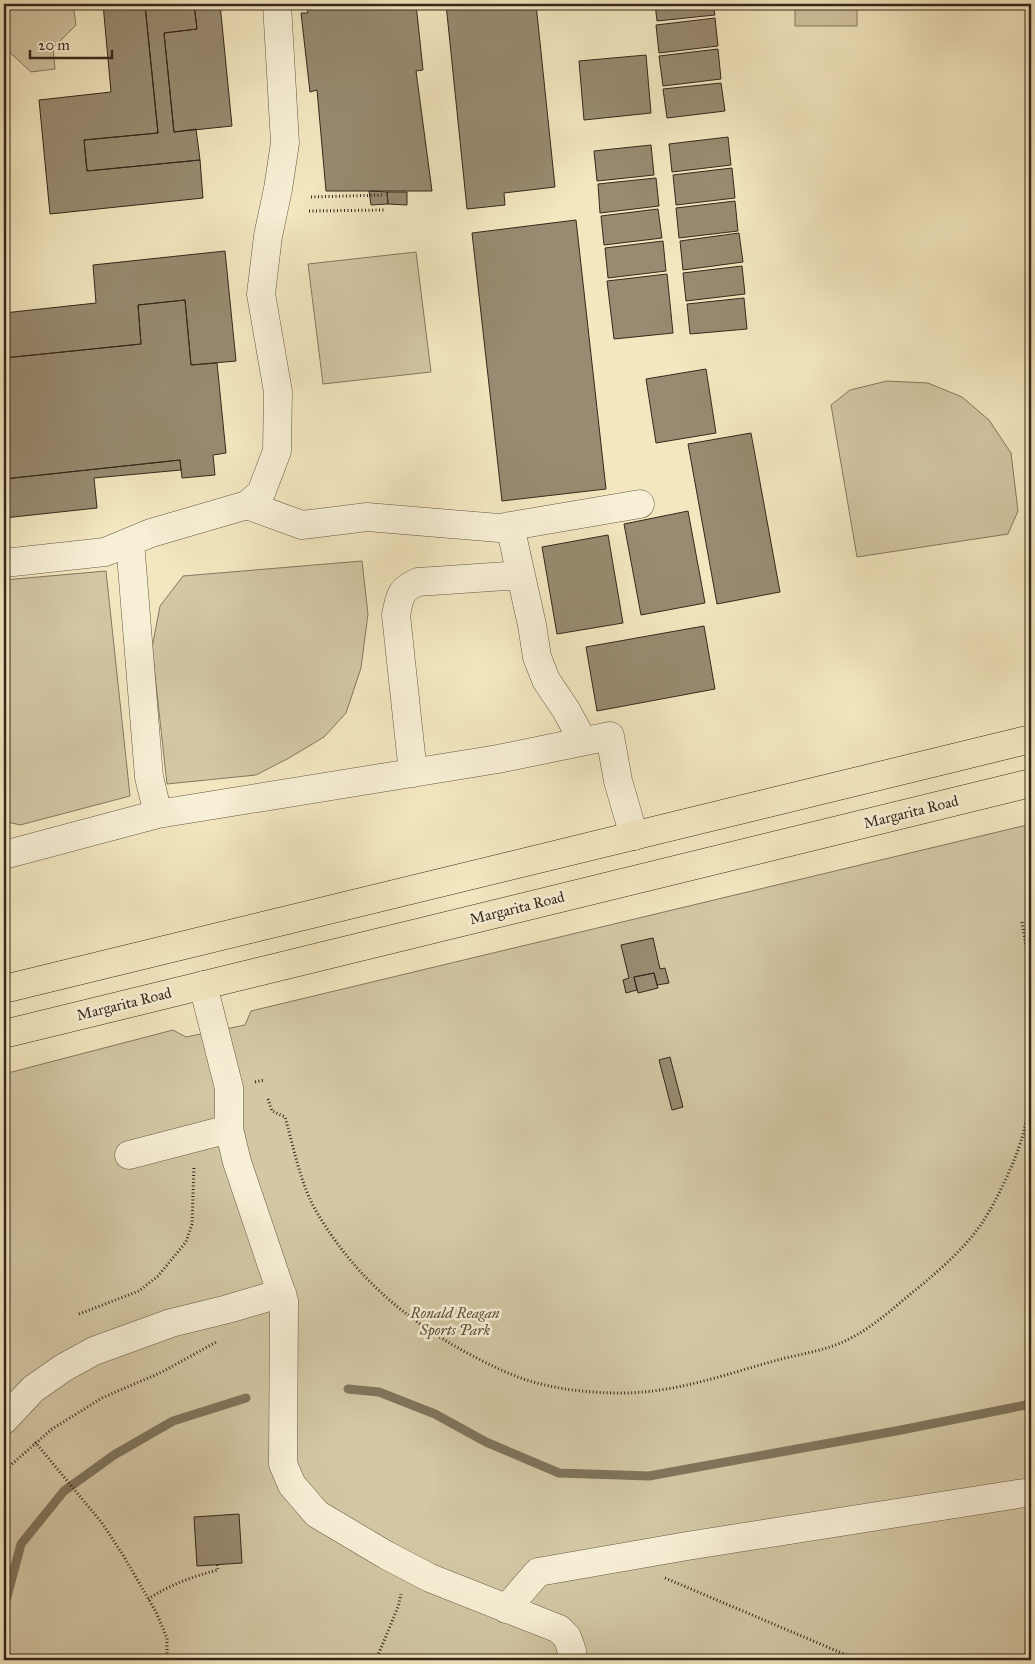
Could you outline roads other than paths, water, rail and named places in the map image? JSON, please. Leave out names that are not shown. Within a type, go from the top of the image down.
[{"type":"main road","points":[[4,989],[1031,739]]},
{"type":"main road","name":"Margarita Road","points":[[4,1034],[1031,783]]},
{"type":"lane","points":[[4,563],[105,552],[151,533],[246,505],[261,493],[277,451],[278,392],[261,294],[268,236],[278,189],[284,142],[277,4]]},
{"type":"lane","points":[[246,505],[302,525],[367,517],[499,528],[640,504]]},
{"type":"lane","points":[[510,526],[537,657],[546,680],[566,710],[583,741]]},
{"type":"lane","points":[[130,542],[149,777],[158,814]]},
{"type":"lane","points":[[413,773],[396,615],[400,596],[406,587],[418,582],[521,575]]},
{"type":"lane","points":[[4,855],[158,814],[506,758],[610,736],[618,781],[634,836]]},
{"type":"lane","points":[[203,985],[229,1088],[229,1128],[237,1162],[282,1293],[285,1326],[283,1464],[292,1485],[317,1514],[386,1555],[430,1578],[559,1629],[568,1637],[572,1651]]},
{"type":"lane","points":[[129,1155],[229,1128]]},
{"type":"lane","points":[[4,1420],[33,1389],[63,1368],[94,1351],[170,1323],[282,1293]]},
{"type":"lane","points":[[506,1609],[538,1572],[687,1546],[1031,1492]]},
{"type":"waterway","points":[[348,1389],[379,1392],[435,1414],[486,1442],[559,1473],[649,1476],[896,1431],[1031,1404]]},
{"type":"waterway","points":[[4,1608],[21,1544],[64,1491],[114,1455],[173,1421],[246,1398]]},
{"type":"park label","name":"Ronald Reagan Sports Park","points":[[455,1322]]}]
